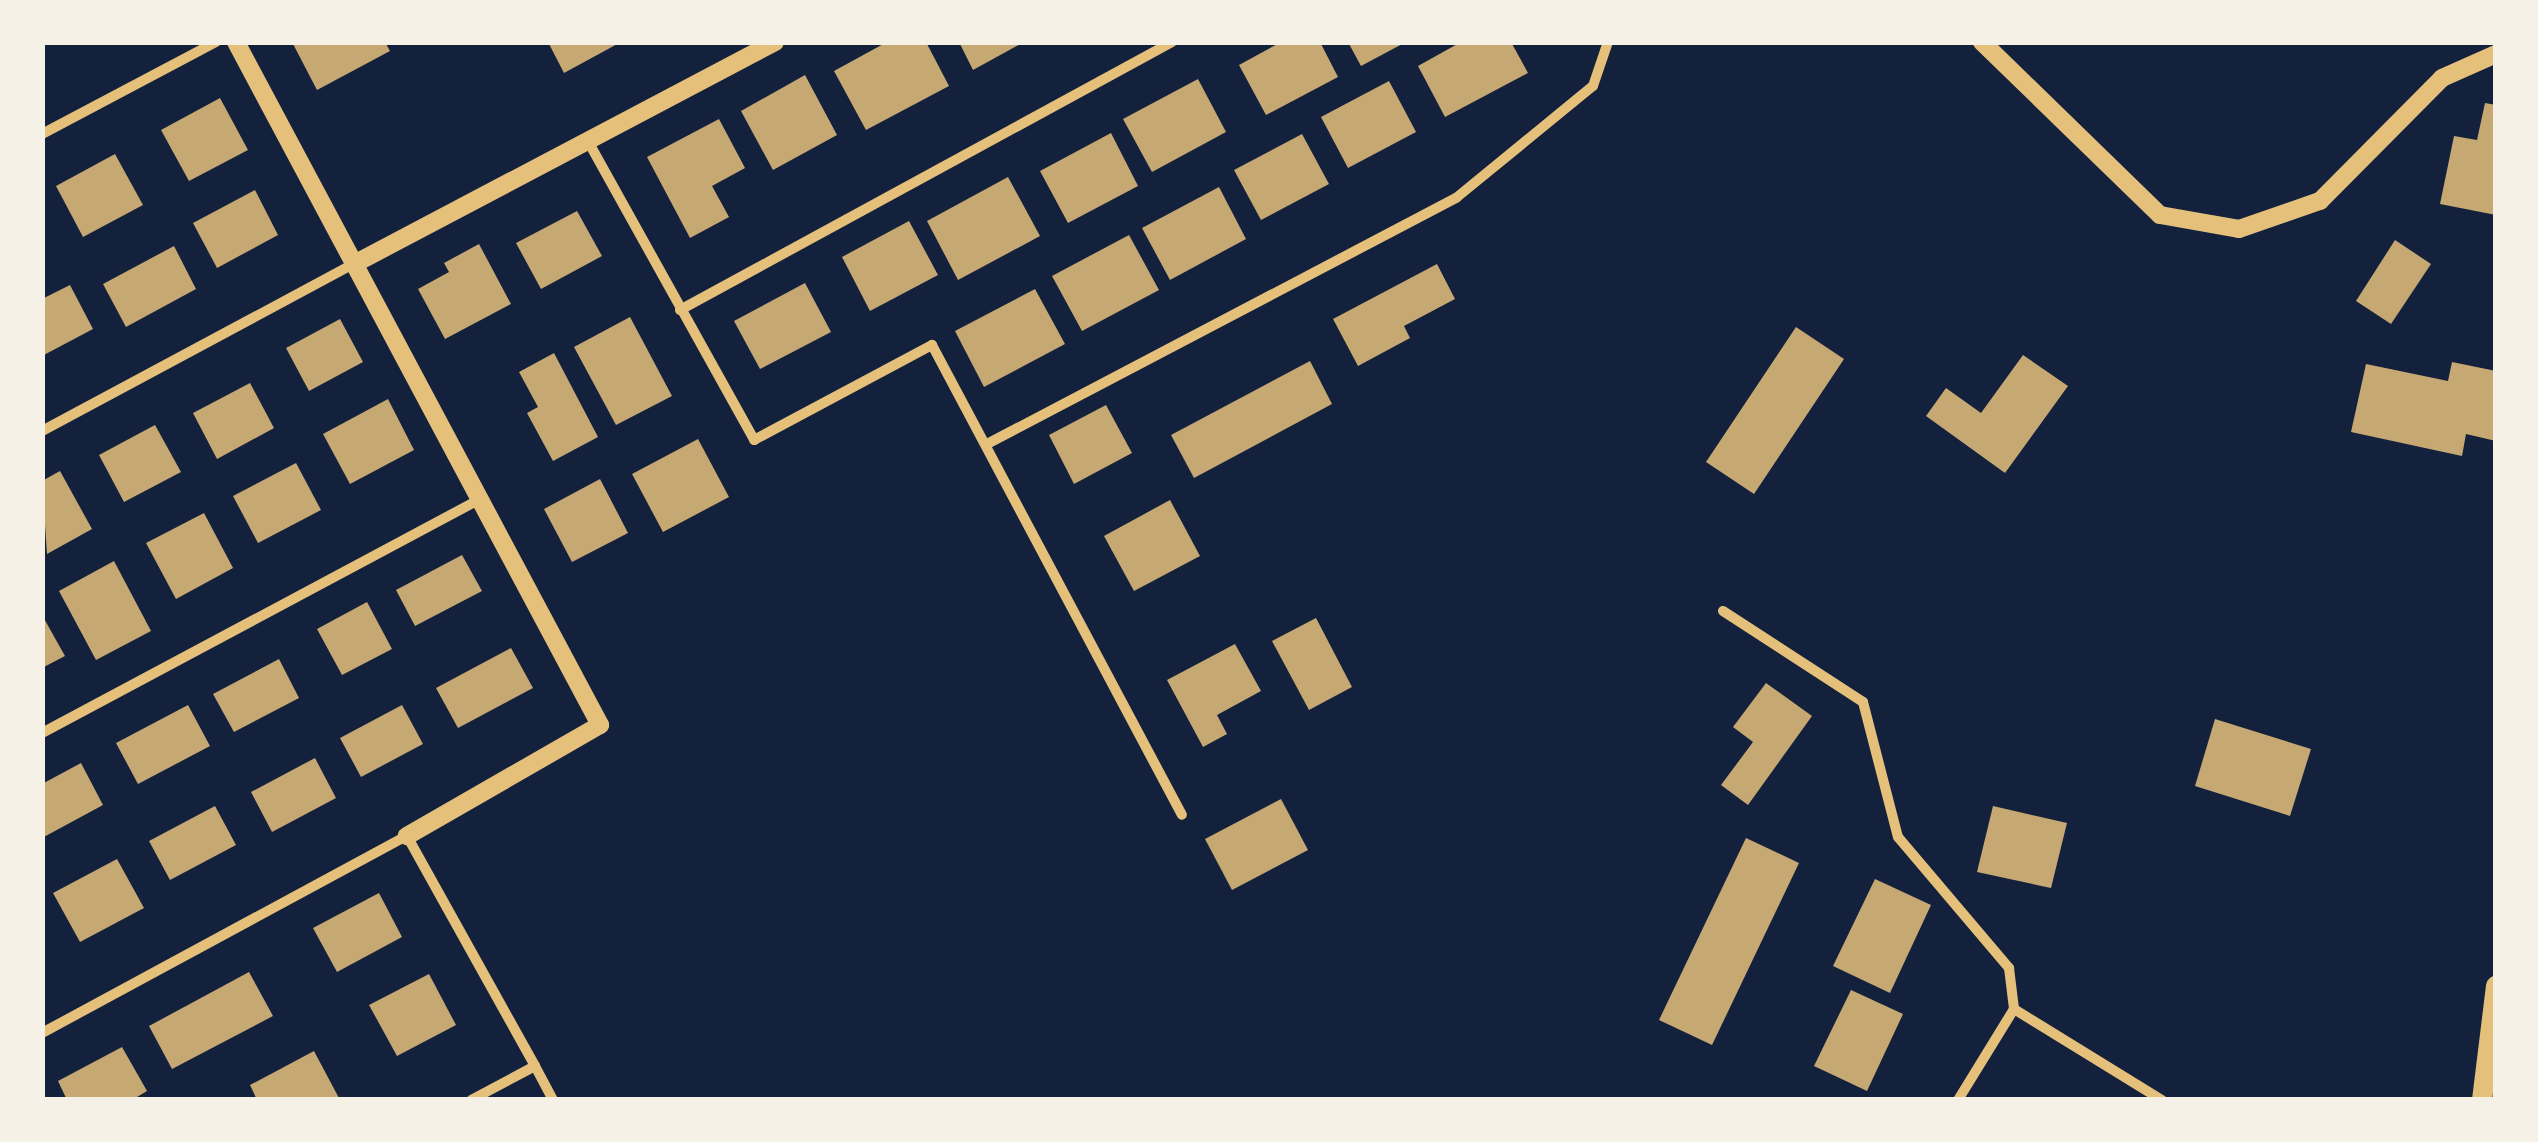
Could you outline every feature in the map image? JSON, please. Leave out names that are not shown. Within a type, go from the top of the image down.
[{"type":"main road","points":[[2482,1100],[2496,986]]},
{"type":"street","points":[[42,134],[216,42]]},
{"type":"street","points":[[42,1033],[406,836],[600,725],[236,42]]},
{"type":"street","points":[[42,430],[774,42]]},
{"type":"street","points":[[680,310],[1172,42]]},
{"type":"street","points":[[987,444],[1456,198],[1594,86],[1608,42]]},
{"type":"street","points":[[1982,42],[2160,215],[2240,229],[2320,201],[2442,78],[2482,55],[2496,54]]},
{"type":"street","points":[[589,142],[754,440],[932,345],[1182,815]]},
{"type":"street","points":[[42,733],[480,500]]},
{"type":"street","points":[[1723,611],[1863,702],[1898,837],[2009,968],[2014,1009],[1958,1100]]},
{"type":"street","points":[[406,836],[553,1100]]},
{"type":"street","points":[[2014,1009],[2162,1100]]},
{"type":"street","points":[[471,1100],[535,1066]]},
{"type":"building","points":[[292,42],[385,42],[390,51],[317,90]]},
{"type":"building","points":[[548,42],[621,42],[564,73]]},
{"type":"building","points":[[887,42],[926,42],[949,86],[866,130],[834,71]]},
{"type":"building","points":[[959,42],[1024,42],[973,70]]},
{"type":"building","points":[[1281,42],[1320,42],[1338,77],[1266,115],[1239,65]]},
{"type":"building","points":[[1348,42],[1406,42],[1361,66]]},
{"type":"building","points":[[1461,42],[1511,42],[1528,73],[1445,117],[1418,66]]},
{"type":"building","points":[[805,75],[837,135],[773,170],[741,111]]},
{"type":"building","points":[[1198,79],[1226,132],[1152,172],[1123,119]]},
{"type":"building","points":[[1389,81],[1416,132],[1348,168],[1321,117]]},
{"type":"building","points":[[220,98],[248,150],[189,181],[161,130]]},
{"type":"building","points":[[2485,103],[2496,105],[2496,215],[2440,204],[2454,136],[2477,140]]},
{"type":"building","points":[[719,119],[745,168],[712,186],[729,217],[690,238],[647,157]]},
{"type":"building","points":[[1111,133],[1138,186],[1068,223],[1040,171]]},
{"type":"building","points":[[1302,134],[1329,184],[1261,220],[1234,170]]},
{"type":"building","points":[[115,154],[143,205],[83,237],[56,186]]},
{"type":"building","points":[[1008,177],[1040,236],[958,280],[927,221]]},
{"type":"building","points":[[1219,187],[1246,239],[1170,280],[1142,228]]},
{"type":"building","points":[[255,190],[278,235],[217,268],[193,223]]},
{"type":"building","points":[[577,211],[602,256],[541,289],[516,243]]},
{"type":"building","points":[[909,221],[938,275],[870,311],[842,257]]},
{"type":"building","points":[[1129,235],[1159,290],[1082,331],[1052,276]]},
{"type":"building","points":[[2395,240],[2431,264],[2391,324],[2356,301]]},
{"type":"building","points":[[479,244],[511,304],[445,339],[418,289],[449,272],[444,263]]},
{"type":"building","points":[[174,246],[196,289],[126,327],[103,284]]},
{"type":"building","points":[[1437,264],[1455,299],[1404,326],[1410,338],[1358,366],[1333,319]]},
{"type":"building","points":[[805,283],[831,332],[760,369],[734,321]]},
{"type":"building","points":[[70,285],[93,329],[42,356],[42,299]]},
{"type":"building","points":[[1035,289],[1065,344],[984,387],[955,331]]},
{"type":"building","points":[[630,317],[672,396],[616,425],[574,347]]},
{"type":"building","points":[[340,319],[363,362],[309,391],[286,348]]},
{"type":"building","points":[[1796,327],[1844,359],[1754,494],[1706,462]]},
{"type":"building","points":[[554,353],[598,437],[553,461],[527,413],[538,407],[519,372]]},
{"type":"building","points":[[2023,355],[2068,386],[2005,473],[1926,416],[1946,388],[1981,413]]},
{"type":"building","points":[[1310,361],[1332,404],[1194,478],[1171,435]]},
{"type":"building","points":[[2452,362],[2496,371],[2496,441],[2466,434],[2462,456],[2351,432],[2366,364],[2448,381]]},
{"type":"building","points":[[250,383],[274,428],[217,459],[193,413]]},
{"type":"building","points":[[388,399],[414,450],[350,484],[323,434]]},
{"type":"building","points":[[1106,405],[1132,453],[1074,484],[1049,435]]},
{"type":"building","points":[[155,425],[181,472],[124,502],[99,455]]},
{"type":"building","points":[[698,439],[729,497],[663,532],[632,474]]},
{"type":"building","points":[[296,463],[321,510],[258,543],[233,496]]},
{"type":"building","points":[[60,471],[92,529],[47,554],[42,481]]},
{"type":"building","points":[[600,479],[628,533],[572,562],[544,509]]},
{"type":"building","points":[[1170,500],[1200,556],[1134,591],[1104,536]]},
{"type":"building","points":[[204,513],[233,568],[176,599],[146,543]]},
{"type":"building","points":[[462,555],[482,591],[415,626],[396,590]]},
{"type":"building","points":[[114,561],[151,631],[96,660],[59,591]]},
{"type":"building","points":[[367,602],[392,649],[342,675],[317,629]]},
{"type":"building","points":[[42,615],[65,656],[42,668]]},
{"type":"building","points":[[1316,618],[1352,687],[1309,710],[1272,641]]},
{"type":"building","points":[[1235,644],[1261,691],[1217,715],[1227,734],[1203,747],[1167,680]]},
{"type":"building","points":[[511,648],[533,688],[458,728],[436,688]]},
{"type":"building","points":[[279,659],[299,698],[234,732],[213,694]]},
{"type":"building","points":[[1766,683],[1812,716],[1748,805],[1721,785],[1753,742],[1733,727]]},
{"type":"building","points":[[188,705],[210,746],[138,784],[116,743]]},
{"type":"building","points":[[402,705],[423,744],[361,777],[340,738]]},
{"type":"building","points":[[2215,719],[2311,749],[2290,816],[2195,786]]},
{"type":"building","points":[[315,758],[336,798],[272,832],[251,792]]},
{"type":"building","points":[[81,763],[103,805],[42,838],[42,784]]},
{"type":"building","points":[[1281,799],[1308,850],[1232,890],[1205,839]]},
{"type":"building","points":[[215,806],[236,845],[170,880],[149,841]]},
{"type":"building","points":[[1993,806],[2067,823],[2051,888],[1977,872]]},
{"type":"building","points":[[1746,838],[1799,863],[1712,1045],[1659,1020]]},
{"type":"building","points":[[117,859],[144,908],[80,942],[53,893]]},
{"type":"building","points":[[1875,879],[1931,905],[1890,993],[1833,966]]},
{"type":"building","points":[[379,893],[402,937],[337,972],[313,928]]},
{"type":"building","points":[[249,972],[273,1016],[172,1069],[149,1026]]},
{"type":"building","points":[[429,974],[456,1025],[397,1056],[369,1005]]},
{"type":"building","points":[[1851,990],[1903,1014],[1867,1091],[1814,1066]]},
{"type":"building","points":[[122,1047],[147,1091],[132,1100],[67,1100],[58,1081]]},
{"type":"building","points":[[314,1051],[340,1100],[257,1100],[250,1085]]}]
